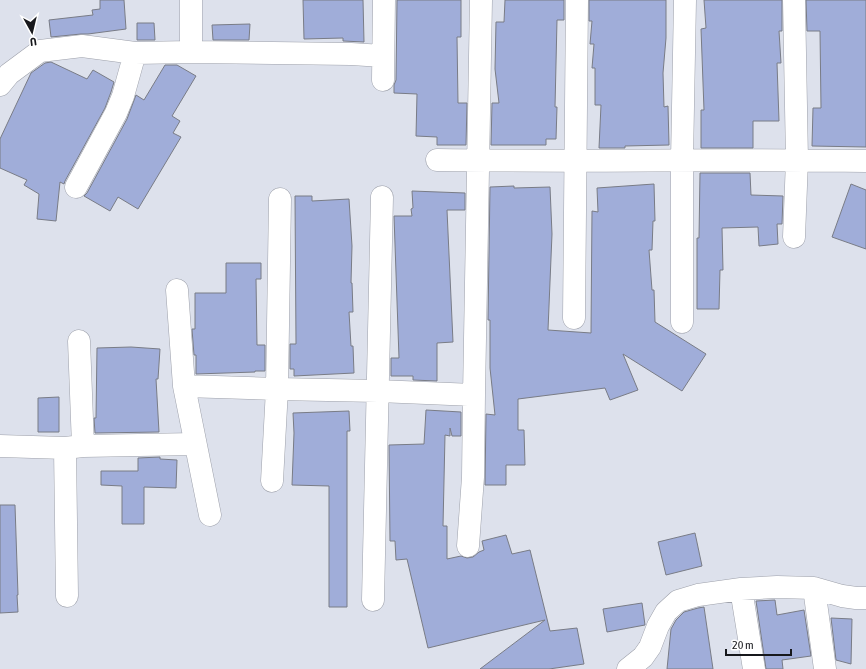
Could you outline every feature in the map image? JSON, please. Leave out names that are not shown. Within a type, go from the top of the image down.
[{"type":"street","points":[[191,0],[191,52]]},
{"type":"street","points":[[383,80],[384,0]]},
{"type":"street","points":[[468,546],[473,477],[481,0]]},
{"type":"street","points":[[574,318],[577,0]]},
{"type":"street","points":[[682,322],[682,160],[685,0]]},
{"type":"street","points":[[794,0],[796,160],[794,237]]},
{"type":"street","points":[[0,85],[9,74],[40,51],[82,46],[135,53],[191,52],[351,54],[383,56]]},
{"type":"street","points":[[76,188],[116,113],[125,89],[135,53]]},
{"type":"street","points":[[437,160],[796,160],[866,162]]},
{"type":"street","points":[[373,600],[382,197]]},
{"type":"street","points":[[272,481],[277,389],[280,199]]},
{"type":"street","points":[[177,290],[184,386],[210,515]]},
{"type":"street","points":[[67,596],[79,341]]},
{"type":"street","points":[[184,386],[474,395]]},
{"type":"street","points":[[0,446],[74,447],[195,444]]},
{"type":"street","points":[[628,669],[643,657],[650,647],[658,626],[666,612],[678,602],[698,595],[741,589],[777,587],[814,588],[842,596],[866,598]]},
{"type":"street","points":[[814,588],[825,669]]},
{"type":"street","points":[[741,589],[754,669]]},
{"type":"building","points":[[100,0],[124,0],[126,29],[51,37],[49,20],[93,15],[92,10],[100,9]]},
{"type":"building","points":[[303,0],[363,0],[364,42],[343,41],[343,38],[304,39]]},
{"type":"building","points":[[397,0],[461,0],[461,37],[457,37],[458,103],[467,103],[466,145],[437,145],[437,137],[416,136],[417,94],[394,93],[394,85],[396,80]]},
{"type":"building","points":[[505,0],[564,0],[564,20],[557,20],[555,107],[557,107],[556,139],[546,139],[546,145],[491,145],[492,103],[499,103],[495,69],[496,22],[504,22]]},
{"type":"building","points":[[589,0],[666,0],[666,38],[663,73],[664,107],[668,106],[669,145],[599,148],[601,105],[595,105],[595,68],[592,68],[594,44],[590,44],[592,21],[589,21]]},
{"type":"building","points":[[704,0],[782,0],[782,31],[779,31],[781,63],[777,63],[779,121],[753,121],[753,148],[701,148],[701,110],[704,110],[701,29],[706,28]]},
{"type":"building","points":[[806,0],[866,0],[866,147],[812,146],[813,108],[821,108],[820,31],[807,31]]},
{"type":"building","points":[[137,23],[154,23],[155,40],[137,40]]},
{"type":"building","points":[[250,24],[249,40],[213,40],[212,25]]},
{"type":"building","points":[[51,62],[87,79],[93,70],[114,82],[105,108],[64,184],[60,182],[56,221],[37,219],[39,194],[24,185],[27,180],[0,168],[0,139],[31,73],[45,63]]},
{"type":"building","points":[[165,65],[177,65],[196,76],[172,116],[180,121],[173,133],[181,137],[138,209],[118,197],[110,211],[84,196],[127,119],[136,95],[144,100]]},
{"type":"building","points":[[700,173],[750,173],[751,195],[783,196],[782,224],[777,224],[778,244],[759,246],[758,227],[722,228],[723,270],[720,270],[719,309],[697,309],[697,238],[699,238]]},
{"type":"building","points":[[654,184],[655,221],[653,221],[652,250],[649,250],[652,290],[654,290],[655,322],[706,354],[682,391],[623,354],[638,390],[610,400],[605,388],[518,399],[518,430],[524,430],[525,465],[506,465],[506,485],[485,485],[486,414],[495,415],[490,368],[490,320],[488,320],[490,187],[550,187],[552,234],[548,330],[591,333],[592,211],[598,212],[597,188]]},
{"type":"building","points":[[851,184],[866,190],[866,249],[832,237]]},
{"type":"building","points":[[412,191],[465,193],[465,210],[447,210],[453,342],[437,343],[437,381],[413,380],[413,376],[391,376],[391,358],[399,358],[394,216],[412,216]]},
{"type":"building","points":[[295,196],[312,196],[312,201],[349,199],[352,246],[351,283],[353,312],[349,312],[351,346],[353,346],[354,373],[294,376],[294,369],[290,369],[290,344],[296,344]]},
{"type":"building","points":[[226,263],[261,263],[261,279],[256,279],[257,345],[265,345],[265,371],[196,374],[196,355],[194,355],[192,329],[195,329],[195,293],[226,293]]},
{"type":"building","points":[[131,347],[160,349],[158,379],[156,379],[159,432],[95,433],[94,418],[96,418],[97,348]]},
{"type":"building","points":[[59,397],[59,432],[38,432],[38,398]]},
{"type":"building","points":[[426,410],[461,412],[461,436],[452,436],[450,428],[450,436],[445,435],[443,526],[447,526],[447,559],[461,556],[467,558],[473,557],[484,550],[482,541],[506,535],[512,554],[530,550],[550,631],[577,628],[584,664],[549,669],[480,669],[545,620],[428,648],[407,559],[396,560],[395,541],[390,541],[389,445],[424,444]]},
{"type":"building","points":[[349,411],[350,431],[347,431],[347,607],[329,607],[329,486],[292,485],[294,433],[293,413]]},
{"type":"building","points":[[160,457],[160,459],[177,460],[176,488],[144,487],[144,524],[122,524],[122,486],[101,485],[101,471],[138,471],[138,458]]},
{"type":"building","points":[[0,505],[15,505],[18,612],[0,613]]},
{"type":"building","points":[[695,533],[702,566],[666,575],[658,542]]},
{"type":"building","points":[[775,600],[777,615],[804,610],[811,656],[782,660],[783,669],[766,669],[756,601]]},
{"type":"building","points":[[642,603],[645,625],[607,632],[603,609]]},
{"type":"building","points":[[704,607],[713,669],[667,669],[671,629],[676,620],[684,612]]},
{"type":"building","points":[[831,618],[852,619],[851,664],[836,660]]}]
